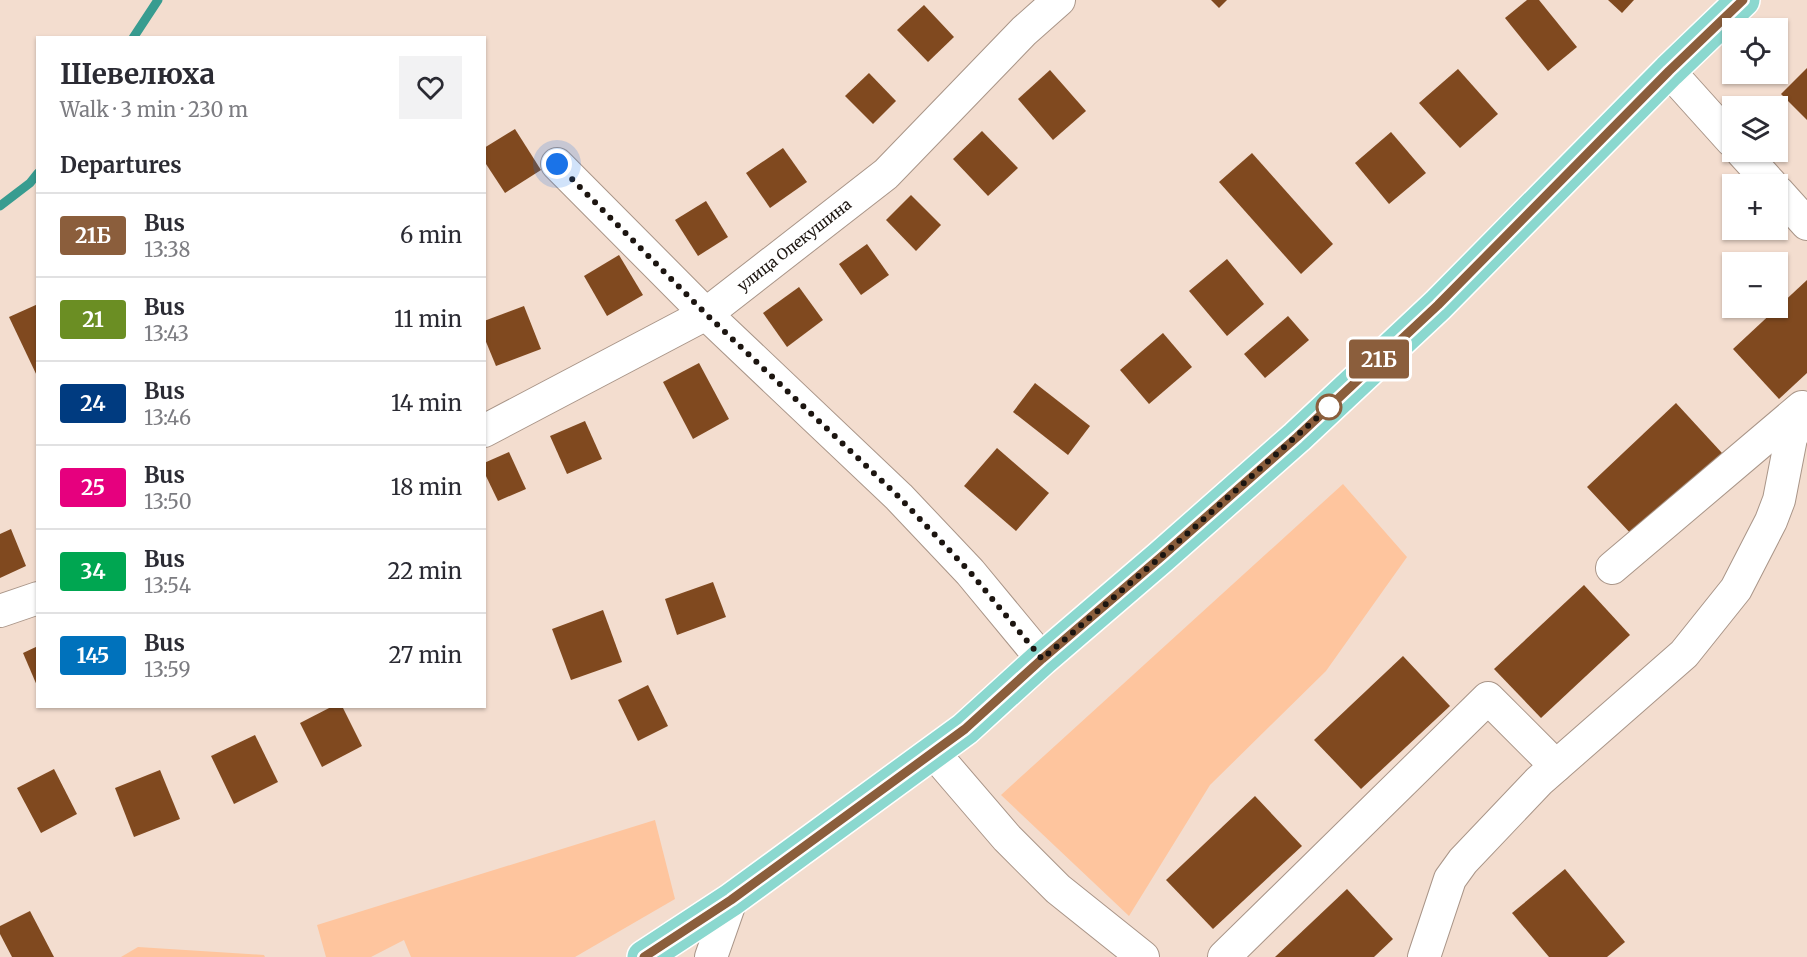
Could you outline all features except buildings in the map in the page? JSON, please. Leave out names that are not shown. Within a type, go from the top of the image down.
[{"type":"main road","points":[[644,957],[731,900],[965,729],[1297,437],[1438,305],[1669,71],[1743,0]]},
{"type":"street","name":"улица Опекушина","points":[[486,430],[706,314],[886,174],[1024,31],[1059,0]]},
{"type":"street","points":[[1669,71],[1722,130]]},
{"type":"street","points":[[1751,162],[1762,174]]},
{"type":"street","points":[[557,164],[706,314],[899,497],[970,572],[1042,659]]},
{"type":"street","points":[[1788,203],[1807,224]]},
{"type":"street","points":[[1612,568],[1807,402]]},
{"type":"street","points":[[1424,957],[1450,879],[1463,861],[1539,781],[1683,654],[1736,589],[1771,521],[1779,500],[1791,438],[1807,408]]},
{"type":"street","points":[[0,611],[36,599]]},
{"type":"street","points":[[1224,957],[1488,698],[1556,766]]},
{"type":"street","points":[[934,753],[1007,838],[1058,889],[1143,957]]},
{"type":"street","points":[[711,957],[731,900]]},
{"type":"shaded area","points":[[1343,484],[1407,557],[1326,671],[1210,785],[1129,916],[1001,795]]},
{"type":"shaded area","points":[[655,820],[675,899],[575,957],[411,957],[404,940],[371,957],[326,957],[317,925]]},
{"type":"shaded area","points":[[138,947],[264,955],[265,957],[121,957]]},
{"type":"waterway","points":[[134,36],[158,0]]},
{"type":"waterway","points":[[0,206],[30,183],[36,176]]},
{"type":"bus line","name":"21Б","points":[[644,957],[731,900],[965,729],[1297,437],[1438,305],[1669,71],[1743,0]]},
{"type":"route","points":[[557,164],[706,314],[899,497],[970,572],[1042,659],[1178,542],[1329,407]]}]
